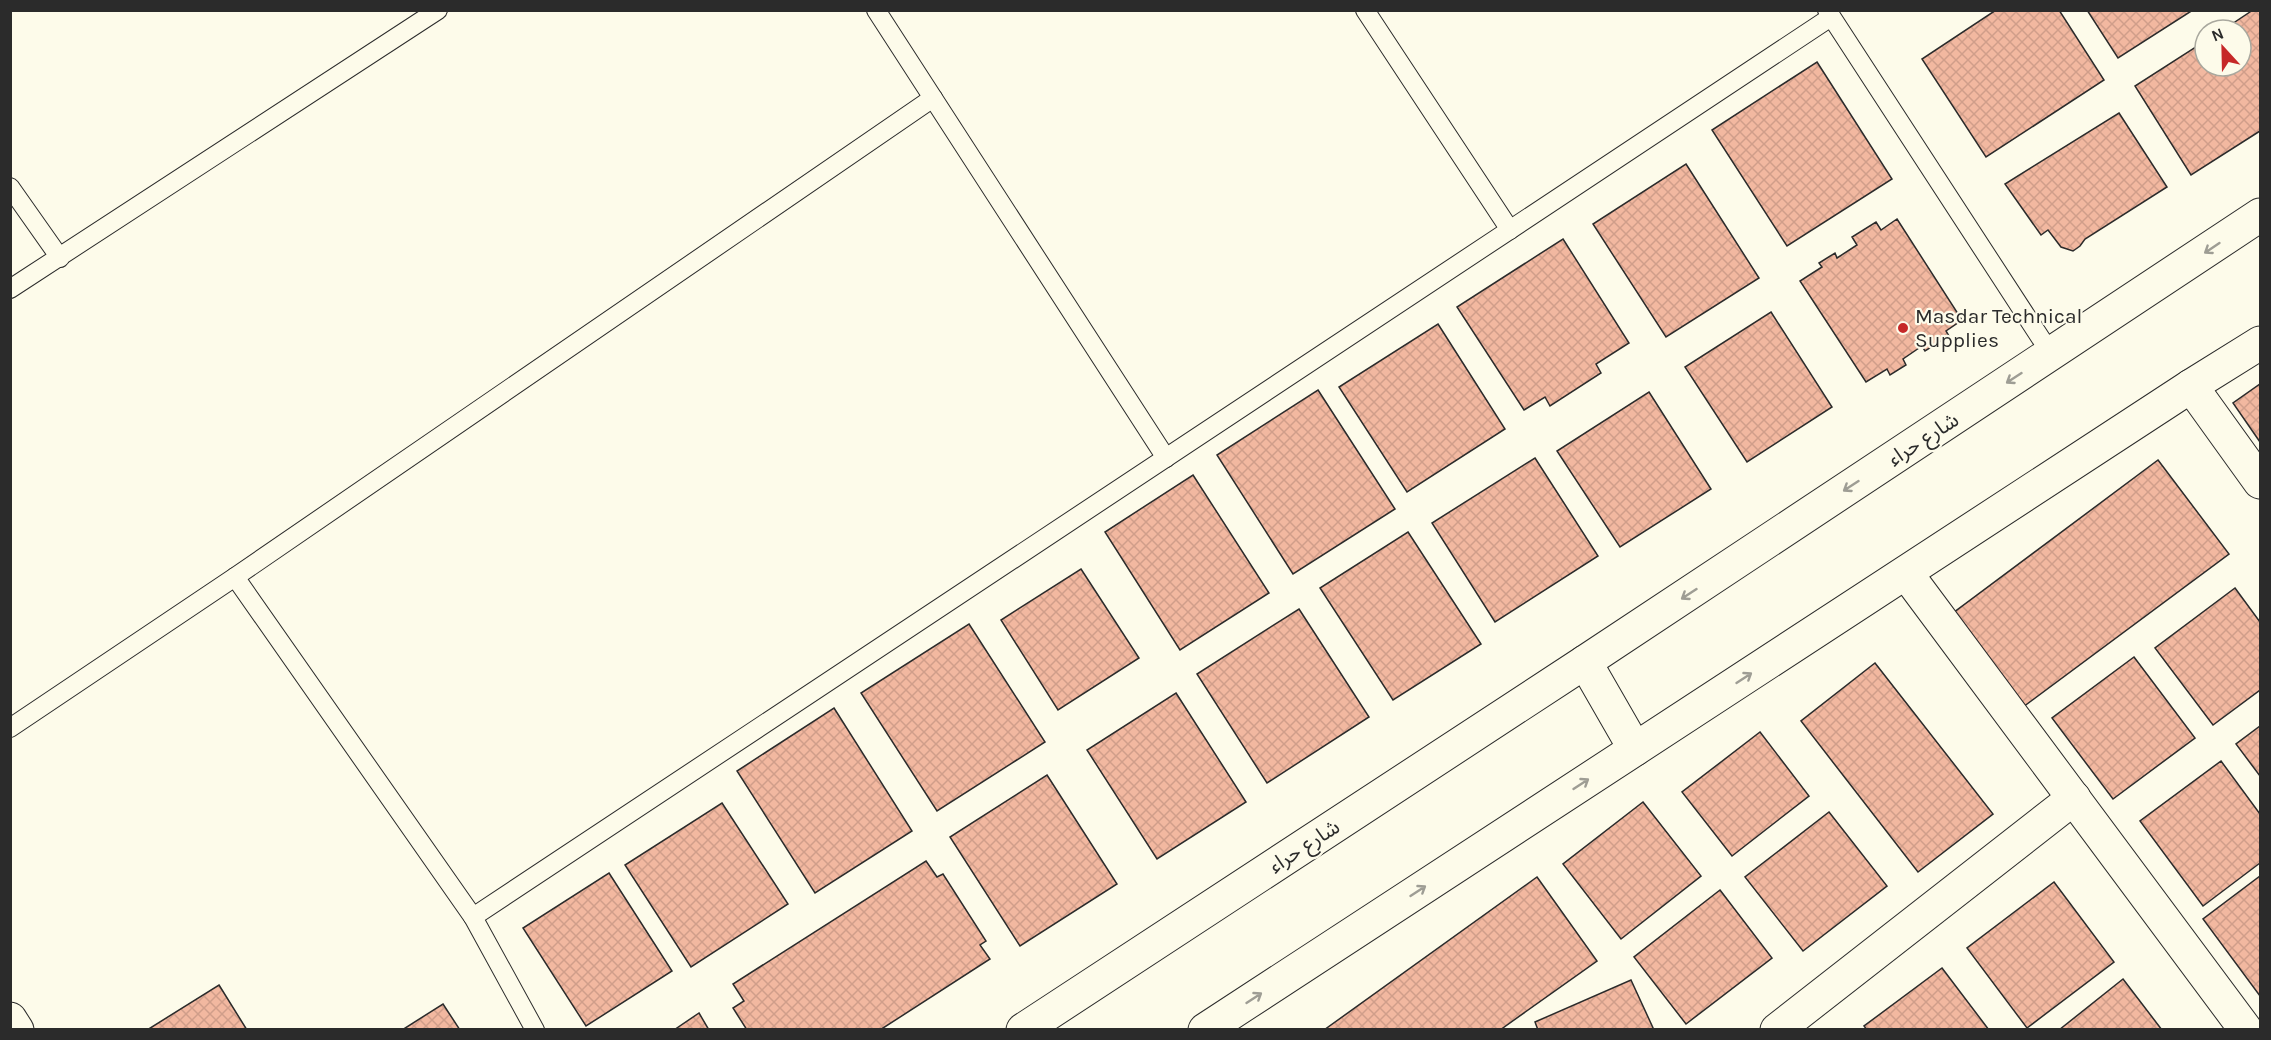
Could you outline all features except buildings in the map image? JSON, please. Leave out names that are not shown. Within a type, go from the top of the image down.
[{"type":"main road","name":"شارع حراء","points":[[1023,1029],[1586,662],[2260,215]]},
{"type":"main road","points":[[1205,1029],[2260,343]]},
{"type":"main road","points":[[2191,386],[2260,482]]},
{"type":"main road","points":[[1905,573],[2246,1029]]},
{"type":"main road","points":[[1586,662],[1635,749]]},
{"type":"main road","points":[[1777,1029],[2074,798]]},
{"type":"main road","points":[[10,1018],[17,1029]]},
{"type":"lane","points":[[10,289],[438,10]]},
{"type":"lane","points":[[876,10],[1166,458]]},
{"type":"lane","points":[[1365,10],[1510,230]]},
{"type":"lane","points":[[473,917],[1510,230],[1829,14],[2051,354]]},
{"type":"lane","points":[[10,728],[235,577],[933,98]]},
{"type":"lane","points":[[10,188],[60,258]]},
{"type":"lane","points":[[235,577],[473,917],[535,1029]]},
{"type":"place","name":"Masdar Technical Supplies","points":[[1903,328]]}]
